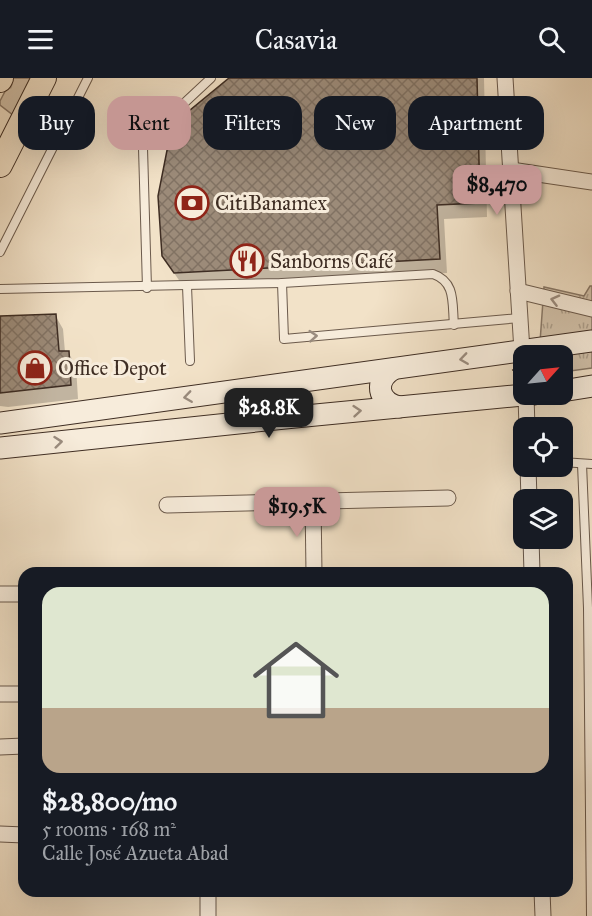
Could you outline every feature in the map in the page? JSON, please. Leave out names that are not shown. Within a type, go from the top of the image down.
[{"type":"main road","points":[[2,149],[12,121],[44,78]]},
{"type":"street","points":[[505,78],[522,345]]},
{"type":"street","points":[[511,170],[592,182]]},
{"type":"street","points":[[518,291],[592,309]]},
{"type":"street","points":[[564,345],[592,341]]},
{"type":"street","points":[[0,423],[513,352]]},
{"type":"street","points":[[393,369],[381,381],[380,390],[390,405],[399,407]]},
{"type":"street","points":[[290,383],[303,388],[308,401],[306,408],[295,417]]},
{"type":"street","points":[[573,389],[592,386]]},
{"type":"street","points":[[0,448],[513,397]]},
{"type":"street","points":[[167,505],[448,498]]},
{"type":"street","points":[[313,501],[314,567]]},
{"type":"street","points":[[531,549],[532,567]]},
{"type":"street","points":[[0,594],[18,594]]},
{"type":"street","points":[[0,694],[18,694]]},
{"type":"street","points":[[0,747],[18,746]]},
{"type":"street","points":[[0,834],[18,835]]},
{"type":"street","points":[[208,897],[208,916]]},
{"type":"street","points":[[542,897],[543,916]]},
{"type":"lane","points":[[0,252],[88,78]]},
{"type":"lane","points":[[147,288],[143,148],[149,136],[211,78]]},
{"type":"lane","points":[[0,290],[147,288],[433,274],[443,277],[451,288],[454,325]]},
{"type":"lane","points":[[282,283],[284,339],[520,318]]},
{"type":"lane","points":[[187,286],[190,361]]},
{"type":"lane","points":[[573,464],[592,464]]},
{"type":"lane","points":[[582,465],[588,608],[591,916]]},
{"type":"green space","points":[[12,78],[32,78],[23,96],[18,96],[18,105],[13,115],[0,105]]},
{"type":"green space","points":[[592,286],[592,368],[573,371],[573,345],[540,345],[544,287],[584,296]]},
{"type":"building","points":[[229,78],[477,78],[477,96],[408,96],[408,150],[479,150],[480,203],[437,205],[440,259],[174,273],[162,256],[158,196],[167,150],[191,150],[191,109],[203,99],[203,150],[302,150],[302,96],[207,96]]},
{"type":"building","name":"Office Depot","points":[[56,314],[59,351],[69,351],[71,385],[0,393],[0,316]]},
{"type":"place","name":"CitiBanamex","points":[[192,203]]},
{"type":"place","name":"Sanborns Café","points":[[247,261]]},
{"type":"place","name":"Office Depot","points":[[35,368]]}]
